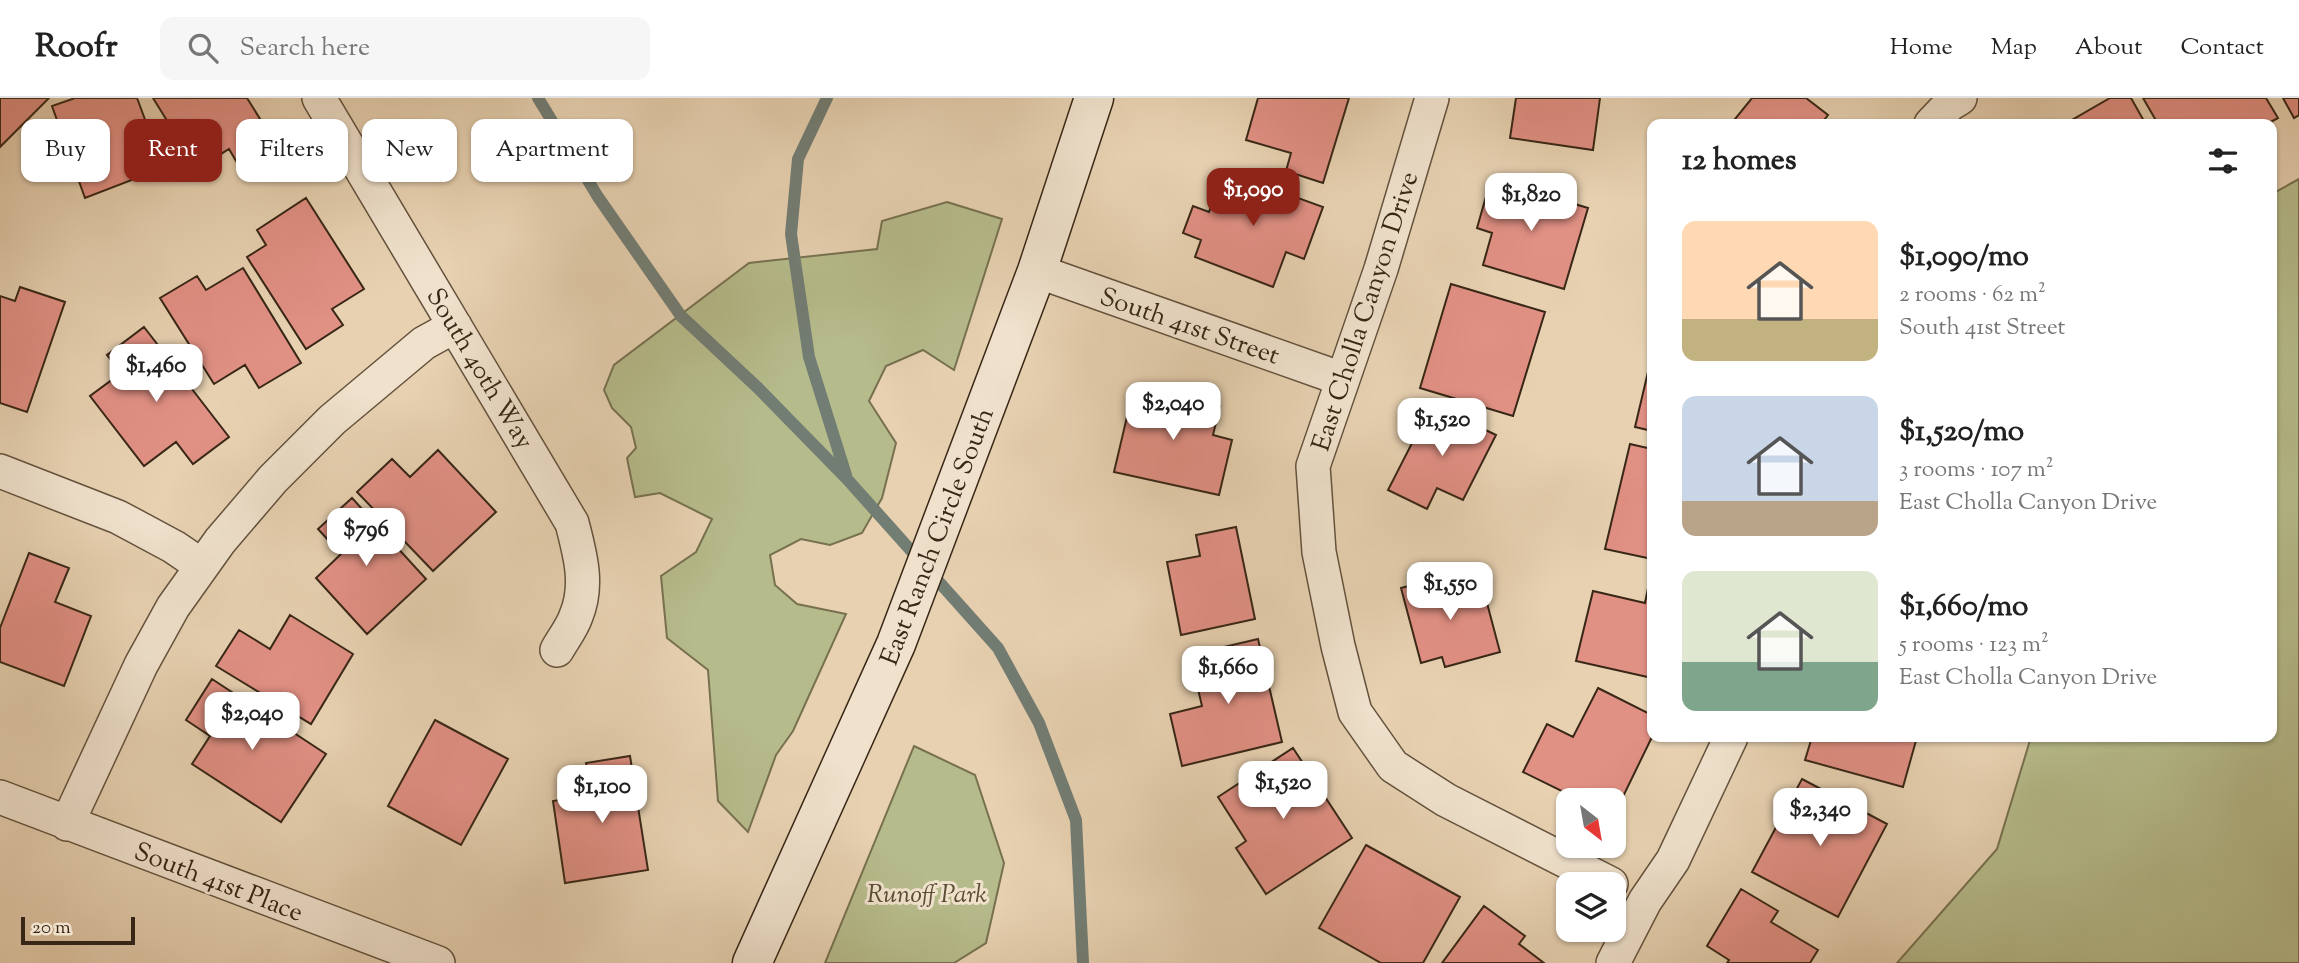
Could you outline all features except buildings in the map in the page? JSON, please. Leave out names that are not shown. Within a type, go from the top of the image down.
[{"type":"street","name":"South 40th Way","points":[[319,98],[572,523],[581,556],[584,582],[576,616],[557,650]]},
{"type":"street","name":"East Ranch Circle South","points":[[752,963],[896,644],[1037,271],[1094,98]]},
{"type":"street","name":"East Cholla Canyon Drive","points":[[1432,98],[1381,269],[1313,466],[1319,552],[1355,712],[1393,766],[1446,800],[1588,872]]},
{"type":"street","points":[[1936,119],[1960,98]]},
{"type":"street","name":"South 41st Street","points":[[1037,271],[1342,379]]},
{"type":"street","points":[[67,824],[141,665],[173,607],[220,541],[273,479],[332,421],[424,343],[455,326]]},
{"type":"street","points":[[0,471],[118,517],[174,547],[202,566]]},
{"type":"street","points":[[1613,963],[1646,901],[1673,860],[1729,742]]},
{"type":"street","name":"South 41st Place","points":[[0,797],[438,963]]},
{"type":"street","name":"East Cholla Canyon Drive","points":[[1626,891],[1646,901]]},
{"type":"green space","points":[[2299,179],[2299,963],[1897,963],[1997,849],[2029,742],[2277,742],[2277,191]]},
{"type":"green space","points":[[947,202],[1002,219],[954,370],[923,350],[886,366],[869,401],[896,443],[882,498],[862,533],[830,545],[801,539],[770,555],[775,585],[797,604],[846,614],[793,731],[776,755],[748,832],[718,801],[708,670],[667,638],[661,576],[696,552],[712,519],[660,493],[635,497],[627,458],[636,448],[631,427],[612,408],[604,390],[614,365],[749,263],[877,249],[882,221]]},
{"type":"green space","name":"Runoff Park","points":[[914,746],[975,775],[1004,863],[986,943],[954,963],[825,963]]},
{"type":"waterway","points":[[538,98],[598,197],[681,316],[758,388],[847,479],[998,648],[1039,723],[1076,820],[1083,963]]},
{"type":"waterway","points":[[827,98],[798,159],[791,234],[809,357],[846,475]]}]
